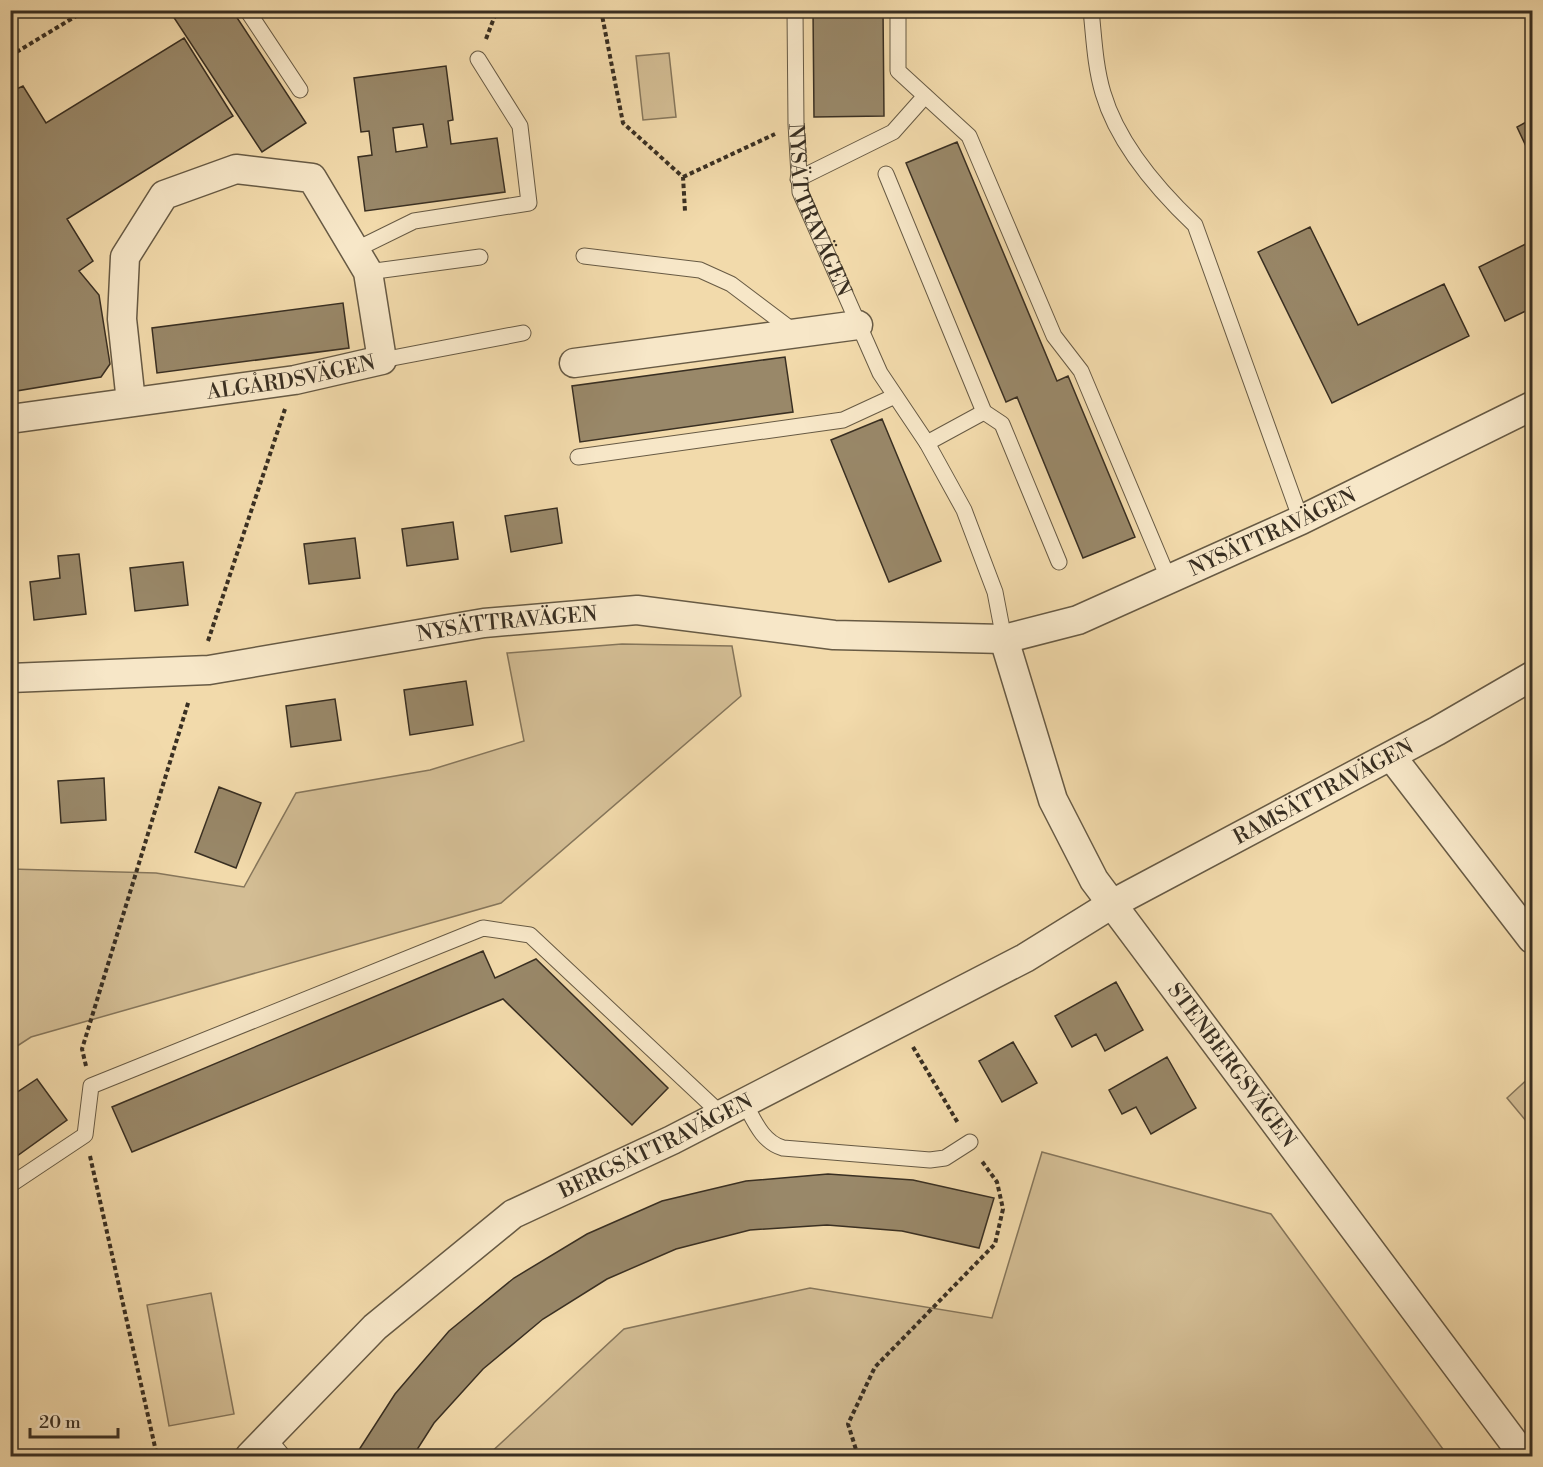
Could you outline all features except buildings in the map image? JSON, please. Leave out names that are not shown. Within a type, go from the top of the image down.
[{"type":"street","name":"ALGÅRDSVÄGEN","points":[[10,419],[295,380],[382,360],[361,261],[312,178],[236,169],[164,195],[125,257],[122,319],[131,402]]},
{"type":"street","points":[[574,363],[858,325]]},
{"type":"street","name":"NYSÄTTRAVÄGEN","points":[[10,678],[198,670],[484,623],[637,610],[834,635],[1004,639],[1078,620],[1169,580],[1301,520],[1533,406]]},
{"type":"street","name":"STENBERGSVÄGEN","points":[[1004,639],[1053,800],[1094,880],[1524,1456]]},
{"type":"street","name":"RAMSÄTTRAVÄGEN","points":[[1112,904],[1390,756],[1533,676]]},
{"type":"street","points":[[1390,756],[1533,939]]},
{"type":"street","name":"BERGSÄTTRAVÄGEN","points":[[267,1450],[375,1328],[513,1214],[732,1108],[1025,958],[1112,904]]},
{"type":"lane","points":[[247,10],[300,90]]},
{"type":"lane","name":"NYSÄTTRAVÄGEN","points":[[795,10],[796,124],[800,192],[880,373],[927,443],[964,510],[994,592],[1004,639]]},
{"type":"lane","points":[[898,10],[898,71],[969,136],[1054,336],[1081,371],[1169,580]]},
{"type":"lane","points":[[1091,10],[1097,68],[1103,95],[1124,138],[1158,190],[1195,225],[1301,520]]},
{"type":"lane","points":[[361,261],[414,221],[530,203],[520,126],[478,59]]},
{"type":"lane","points":[[798,179],[893,132],[925,96]]},
{"type":"lane","points":[[886,174],[984,412],[1002,424],[1059,562]]},
{"type":"lane","points":[[584,256],[700,270],[731,284],[796,333]]},
{"type":"lane","points":[[361,261],[480,257]]},
{"type":"lane","points":[[382,360],[523,333]]},
{"type":"lane","points":[[578,457],[843,420],[895,396]]},
{"type":"lane","points":[[927,443],[984,412]]},
{"type":"lane","points":[[10,1185],[85,1135],[91,1086],[483,928],[530,935],[772,1145],[783,1148],[930,1160],[945,1158],[970,1142]]},
{"type":"path","points":[[73,10],[76,16]]},
{"type":"path","points":[[10,56],[86,10]]},
{"type":"path","points":[[478,59],[497,10]]},
{"type":"path","points":[[601,10],[623,123],[683,177],[685,211]]},
{"type":"path","points":[[1114,10],[1136,14],[1170,10]]},
{"type":"path","points":[[683,177],[796,124]]},
{"type":"path","points":[[91,1086],[82,1049],[198,670],[295,380]]},
{"type":"path","points":[[858,1456],[848,1424],[875,1367],[994,1244],[1003,1209],[997,1182],[970,1142],[899,1023]]},
{"type":"path","points":[[85,1135],[157,1456]]},
{"type":"shaded area","points":[[669,53],[676,117],[643,120],[636,56]]},
{"type":"shaded area","points":[[622,644],[732,646],[741,696],[501,903],[31,1037],[11,1050],[11,869],[156,873],[244,887],[296,793],[430,770],[524,741],[507,653]]},
{"type":"shaded area","points":[[1532,1075],[1532,1128],[1507,1098]]},
{"type":"shaded area","points":[[1042,1152],[1271,1214],[1448,1456],[487,1456],[624,1329],[810,1288],[992,1318]]},
{"type":"shaded area","points":[[211,1293],[234,1414],[169,1426],[147,1305]]}]
